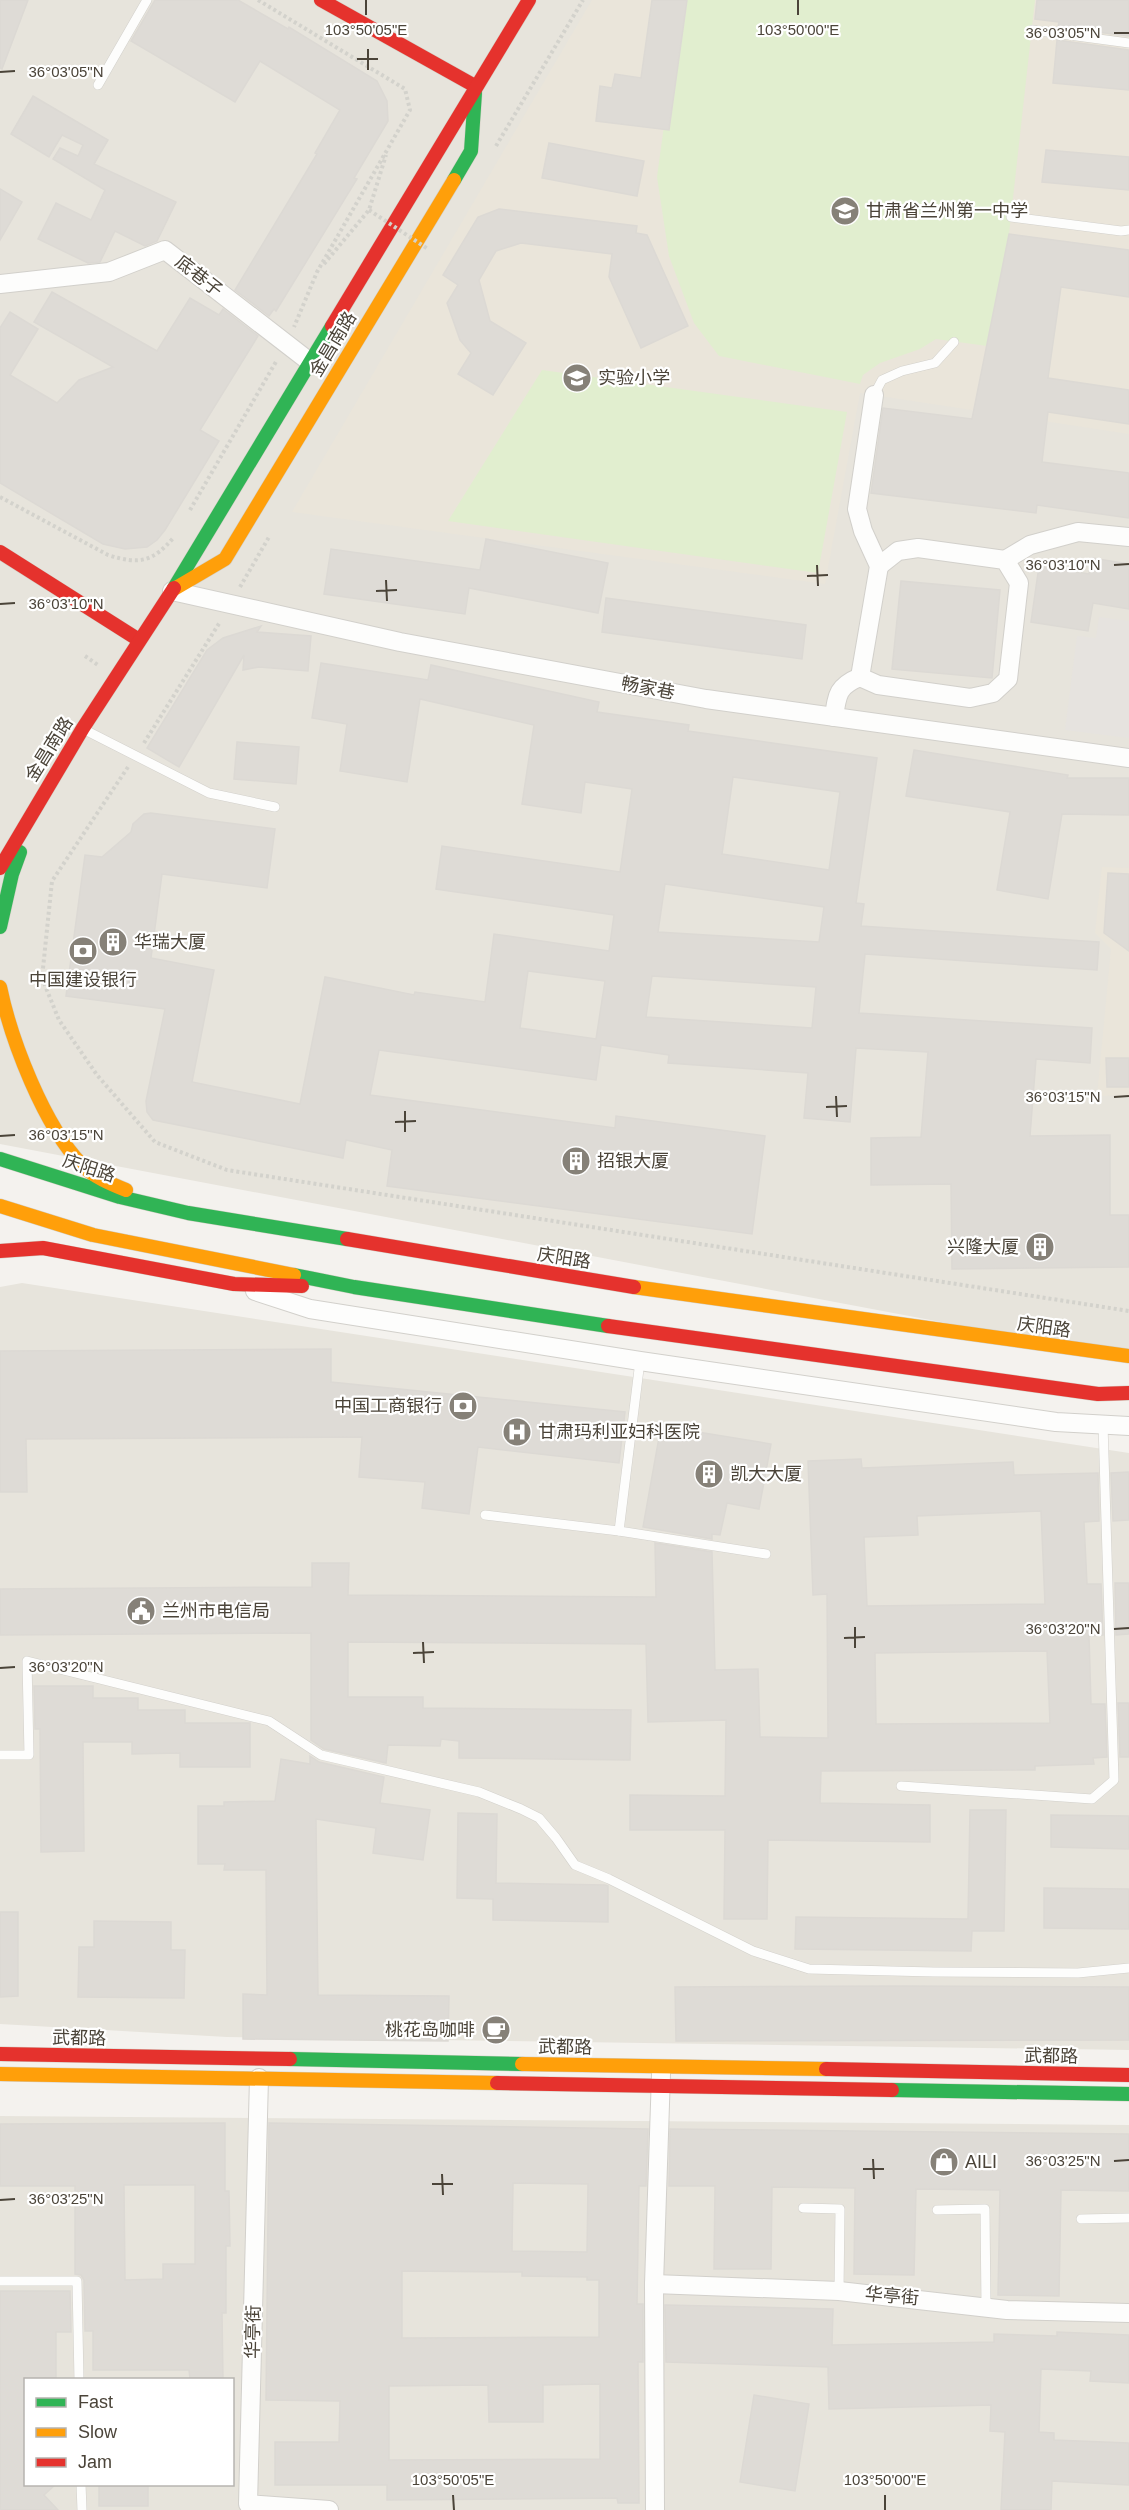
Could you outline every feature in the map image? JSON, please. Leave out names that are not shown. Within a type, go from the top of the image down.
[{"type":"main road","name":"金昌南路","points":[[0,868],[83,729],[172,591],[529,0]]},
{"type":"main road","points":[[326,1],[475,86]]},
{"type":"main road","name":"金昌南路","points":[[172,591],[225,559],[471,151],[475,86]]},
{"type":"main road","points":[[0,552],[139,640]]},
{"type":"main road","points":[[0,842],[39,800]]},
{"type":"main road","points":[[0,927],[12,874],[39,800]]},
{"type":"main road","points":[[0,987],[16,1041],[52,1122],[82,1166],[114,1186],[188,1213]]},
{"type":"main road","name":"庆阳路","points":[[0,1159],[120,1197],[188,1213],[673,1294],[1129,1356]]},
{"type":"main road","points":[[0,1206],[93,1235],[354,1287],[657,1333],[1098,1394],[1129,1393]]},
{"type":"main road","points":[[0,1251],[43,1248],[234,1284],[354,1287]]},
{"type":"main road","name":"武都路","points":[[0,2055],[1129,2075]]},
{"type":"main road","name":"武都路","points":[[0,2074],[1129,2094]]},
{"type":"street","name":"底巷子","points":[[0,284],[109,272],[165,250],[310,362]]},
{"type":"street","points":[[860,676],[879,566],[863,531],[857,508],[874,395]]},
{"type":"street","points":[[879,566],[898,551],[918,548],[1005,560],[1030,545],[1078,532],[1129,537]]},
{"type":"street","points":[[860,676],[878,686],[970,698],[993,693],[1008,679],[1019,582],[1005,560]]},
{"type":"street","name":"畅家巷","points":[[172,591],[424,646],[706,699],[1129,758]]},
{"type":"street","points":[[834,717],[837,694],[847,682],[860,676]]},
{"type":"street","points":[[234,1284],[310,1309],[640,1361],[1056,1422],[1129,1426]]},
{"type":"street","points":[[655,2510],[654,2284],[661,2067]]},
{"type":"street","name":"华亭街","points":[[259,2078],[248,2504],[328,2510]]},
{"type":"street","name":"华亭街","points":[[654,2284],[839,2291],[1007,2310],[1129,2313]]},
{"type":"lane","points":[[98,85],[147,0]]},
{"type":"lane","points":[[1032,30],[1129,43]]},
{"type":"lane","points":[[1011,217],[1121,231],[1129,230]]},
{"type":"lane","points":[[874,395],[882,380],[902,371],[935,363],[954,342]]},
{"type":"lane","points":[[83,729],[209,794],[275,807]]},
{"type":"lane","points":[[619,1531],[640,1361]]},
{"type":"lane","points":[[901,1786],[1092,1799],[1114,1780],[1103,1424]]},
{"type":"lane","points":[[485,1515],[619,1531],[766,1554]]},
{"type":"lane","points":[[0,1755],[29,1755],[27,1661],[269,1721],[321,1755],[479,1792],[539,1818],[575,1865],[609,1879],[753,1951],[809,1968],[934,1972],[1078,1972],[1129,1968]]},
{"type":"lane","points":[[803,2208],[840,2209],[839,2291]]},
{"type":"lane","points":[[937,2210],[985,2209],[986,2307]]},
{"type":"lane","points":[[1081,2219],[1129,2218]]},
{"type":"lane","points":[[0,2281],[77,2281],[79,2378]]},
{"type":"lane","points":[[81,2486],[82,2510]]},
{"type":"path","points":[[186,517],[286,344],[317,272],[410,110],[405,89],[258,0]]},
{"type":"path","points":[[494,150],[583,0]]},
{"type":"path","points":[[317,272],[369,210],[388,145]]},
{"type":"path","points":[[369,210],[428,249]]},
{"type":"path","points":[[430,258],[435,248]]},
{"type":"path","points":[[0,497],[108,555],[126,561],[146,560],[160,552],[180,528]]},
{"type":"path","points":[[272,532],[231,604],[135,756],[52,880],[42,978],[59,1020],[98,1075],[156,1142],[227,1170],[1129,1311]]},
{"type":"shaded area","points":[[0,0],[1129,0],[1129,1352],[1110,1354],[0,1144]]},
{"type":"shaded area","name":"甘肃省兰州第一中学","points":[[592,0],[1129,0],[1129,434],[860,393],[825,584],[292,512]]},
{"type":"shaded area","points":[[1099,617],[1129,621],[1129,738],[1065,730],[1077,636],[1096,638]]},
{"type":"shaded area","points":[[1102,867],[1129,868],[1129,1095],[1097,1096],[1111,949],[1095,933]]},
{"type":"shaded area","points":[[22,1283],[1129,1453],[1129,2050],[227,2037],[0,2024],[0,1287]]},
{"type":"shaded area","points":[[0,2116],[1129,2125],[1129,2510],[0,2510]]},
{"type":"green space","points":[[681,0],[1035,0],[1009,234],[987,346],[936,339],[920,349],[880,363],[863,375],[860,384],[719,356],[694,323],[669,256],[657,177]]},
{"type":"green space","points":[[542,370],[847,412],[818,573],[448,521]]},
{"type":"building","points":[[0,0],[28,0],[2,69],[0,68]]},
{"type":"building","points":[[155,0],[238,0],[288,29],[289,27],[377,81],[387,101],[388,121],[354,178],[357,179],[276,311],[274,309],[269,316],[235,290],[317,154],[315,153],[340,110],[260,61],[235,102],[131,41]]},
{"type":"building","points":[[652,0],[687,0],[669,130],[596,121],[600,86],[612,88],[615,74],[641,78]]},
{"type":"building","points":[[1037,0],[1129,0],[1129,36],[1058,27],[1059,22],[1035,19]]},
{"type":"building","points":[[1057,40],[1129,50],[1129,90],[1053,83]]},
{"type":"building","points":[[33,96],[108,140],[94,164],[176,202],[157,241],[145,246],[115,231],[100,262],[88,263],[38,239],[56,203],[91,220],[105,190],[53,159],[60,148],[78,156],[83,145],[62,135],[49,157],[11,134]]},
{"type":"building","points":[[549,143],[644,161],[637,196],[542,178]]},
{"type":"building","points":[[1046,150],[1129,157],[1129,190],[1042,182]]},
{"type":"building","points":[[0,189],[22,202],[0,240]]},
{"type":"building","points":[[499,209],[637,226],[636,233],[647,235],[688,326],[641,348],[609,277],[612,254],[521,243],[496,251],[479,280],[490,321],[526,343],[493,395],[458,374],[471,353],[460,340],[447,303],[458,285],[443,275],[478,217]]},
{"type":"building","points":[[1009,234],[1129,250],[1129,297],[1061,287],[1048,378],[1129,390],[1129,424],[1048,412],[1042,462],[1129,473],[1129,518],[1037,505],[1036,513],[871,493],[883,408],[972,419]]},
{"type":"building","points":[[52,292],[157,351],[190,298],[219,315],[223,309],[258,336],[200,430],[219,441],[165,530],[147,547],[125,549],[103,544],[0,483],[0,328],[10,312],[38,329],[10,375],[57,403],[79,380],[113,367],[34,322]]},
{"type":"building","points":[[486,539],[608,563],[598,613],[469,588],[465,614],[324,594],[331,549],[480,570]]},
{"type":"building","points":[[1092,558],[1129,564],[1129,609],[1093,603],[1088,631],[1031,622],[1039,566],[1089,574]]},
{"type":"building","points":[[901,581],[1000,590],[992,678],[892,669]]},
{"type":"building","points":[[606,598],[806,625],[802,659],[602,632]]},
{"type":"building","points":[[261,626],[257,632],[311,636],[308,671],[259,667],[243,670],[244,655],[179,767],[147,748],[207,650],[223,638]]},
{"type":"building","points":[[321,663],[428,680],[431,665],[599,702],[597,712],[689,725],[688,731],[877,758],[856,903],[864,904],[861,926],[1099,942],[1097,970],[865,954],[859,1013],[1092,1028],[1090,1063],[1036,1059],[1030,1136],[1110,1135],[1110,1215],[1129,1215],[1129,1267],[952,1269],[951,1184],[871,1185],[871,1138],[921,1137],[928,1052],[856,1048],[850,1122],[804,1118],[808,1073],[668,1063],[669,1055],[601,1045],[596,1080],[379,1050],[370,1095],[615,1128],[616,1116],[765,1136],[752,1234],[387,1186],[392,1150],[346,1140],[343,1158],[153,1120],[147,1112],[146,1101],[165,1009],[66,996],[85,855],[102,857],[131,832],[133,824],[144,814],[275,829],[267,888],[162,874],[151,958],[214,970],[192,1082],[300,1104],[325,977],[414,995],[415,992],[485,1002],[494,934],[609,951],[614,915],[436,889],[442,846],[620,872],[632,789],[585,782],[581,813],[522,804],[534,725],[420,699],[407,782],[340,771],[347,724],[312,718]],"holes":[[[733,777],[840,792],[829,870],[722,854]],[[665,884],[824,907],[819,942],[658,932]],[[528,971],[605,981],[596,1039],[520,1028]],[[652,976],[816,987],[812,1028],[646,1017]]]},
{"type":"building","points":[[237,742],[299,747],[296,784],[234,779]]},
{"type":"building","points":[[914,750],[1068,775],[1067,778],[1129,778],[1129,815],[1062,814],[1048,899],[997,890],[1010,812],[906,796]]},
{"type":"building","points":[[1108,873],[1129,874],[1129,951],[1104,933]]},
{"type":"building","points":[[1106,1058],[1129,1058],[1129,1087],[1107,1087]]},
{"type":"building","points":[[331,1349],[331,1382],[625,1412],[619,1463],[478,1447],[469,1514],[422,1508],[425,1482],[359,1477],[362,1437],[26,1439],[27,1492],[0,1492],[0,1351]]},
{"type":"building","name":"凯大大厦","points":[[661,1426],[771,1444],[759,1509],[727,1503],[720,1535],[712,1534],[712,1539],[643,1527]]},
{"type":"building","points":[[861,1459],[862,1468],[1013,1462],[1014,1475],[1098,1473],[1099,1521],[1084,1522],[1087,1584],[1101,1584],[1103,1635],[1089,1636],[1091,1704],[1105,1704],[1107,1757],[1093,1758],[1094,1764],[1035,1766],[1035,1770],[821,1771],[820,1803],[930,1805],[930,1842],[768,1840],[767,1919],[724,1919],[725,1830],[630,1830],[630,1795],[725,1796],[726,1720],[648,1722],[646,1644],[348,1642],[348,1697],[423,1697],[423,1708],[631,1710],[630,1760],[459,1758],[459,1741],[441,1739],[440,1746],[388,1745],[386,1763],[324,1749],[311,1740],[311,1633],[0,1635],[0,1589],[312,1587],[312,1563],[349,1563],[348,1595],[656,1597],[655,1543],[712,1552],[715,1670],[758,1669],[760,1737],[828,1738],[827,1594],[813,1595],[808,1461]],"holes":[[[1041,1511],[1045,1604],[867,1606],[864,1537],[918,1535],[917,1516]],[[1047,1651],[1050,1723],[876,1724],[875,1653]]]},
{"type":"building","points":[[1129,1472],[1129,1520],[1113,1521],[1111,1473]]},
{"type":"building","points":[[1115,1583],[1129,1583],[1129,1634],[1116,1635]]},
{"type":"building","points":[[34,1686],[93,1686],[93,1698],[138,1698],[138,1710],[185,1710],[185,1723],[250,1723],[250,1767],[180,1767],[180,1753],[132,1754],[132,1742],[83,1742],[84,1851],[41,1852],[40,1729],[35,1729]]},
{"type":"building","points":[[1118,1703],[1129,1703],[1129,1757],[1120,1757]]},
{"type":"building","points":[[310,1756],[319,1762],[384,1777],[380,1803],[430,1810],[423,1860],[373,1853],[376,1828],[316,1819],[318,1995],[449,1996],[448,2041],[243,2039],[243,1994],[267,1995],[266,1870],[224,1870],[225,1864],[198,1864],[198,1806],[224,1806],[224,1802],[275,1801],[281,1759],[310,1764]]},
{"type":"building","points":[[970,1810],[1006,1810],[1004,1931],[972,1931],[971,1951],[795,1949],[796,1917],[968,1919]]},
{"type":"building","points":[[458,1813],[497,1814],[496,1883],[608,1886],[608,1922],[493,1920],[493,1899],[457,1898]]},
{"type":"building","points":[[1051,1815],[1129,1816],[1129,1849],[1051,1847]]},
{"type":"building","points":[[1044,1888],[1129,1889],[1129,1929],[1044,1928]]},
{"type":"building","points":[[0,1912],[18,1912],[18,1996],[0,1997]]},
{"type":"building","points":[[94,1921],[171,1922],[171,1950],[185,1950],[184,1998],[78,1997],[79,1947],[94,1947]]},
{"type":"building","points":[[675,1987],[1129,1987],[1129,2040],[676,2041]]},
{"type":"building","points":[[225,2123],[225,2191],[229,2191],[230,2246],[226,2246],[226,2313],[222,2313],[223,2378],[190,2378],[189,2370],[93,2370],[93,2331],[85,2331],[84,2280],[81,2275],[75,2274],[75,2186],[0,2186],[0,2124]],"holes":[[[124,2185],[195,2185],[195,2264],[163,2264],[163,2279],[125,2280]]]},
{"type":"building","points":[[269,2123],[648,2129],[646,2186],[639,2186],[637,2304],[643,2304],[643,2362],[638,2362],[639,2503],[618,2503],[617,2498],[387,2500],[387,2485],[275,2485],[275,2442],[339,2442],[340,2401],[266,2400]],"holes":[[[513,2183],[588,2184],[587,2252],[512,2251]],[[402,2271],[522,2272],[522,2276],[587,2277],[587,2280],[599,2280],[599,2337],[402,2338]],[[600,2384],[600,2459],[389,2460],[389,2386],[488,2385],[489,2422],[543,2422],[543,2385]]]},
{"type":"building","points":[[670,2129],[1129,2134],[1129,2191],[1061,2190],[1059,2296],[998,2295],[1000,2190],[916,2189],[914,2275],[854,2274],[855,2188],[772,2187],[771,2269],[714,2269],[715,2186],[669,2186]]},
{"type":"building","points":[[0,2291],[70,2291],[71,2332],[56,2332],[56,2378],[24,2378],[24,2486],[54,2486],[44,2495],[58,2510],[0,2510]]},
{"type":"building","points":[[665,2305],[833,2309],[832,2345],[994,2342],[994,2334],[1057,2336],[1057,2332],[1129,2335],[1129,2383],[1090,2381],[1091,2371],[1041,2369],[1039,2432],[1054,2433],[1054,2440],[1129,2443],[1129,2485],[1052,2481],[1051,2510],[1001,2510],[1005,2432],[990,2431],[991,2405],[829,2409],[828,2367],[666,2362]]},
{"type":"building","points":[[754,2395],[809,2404],[795,2491],[740,2482]]},
{"type":"building","points":[[99,2486],[148,2486],[148,2506],[99,2506]]},
{"type":"traffic: fast","points":[[454,180],[471,151],[475,93]]},
{"type":"traffic: fast","points":[[174,588],[332,326]]},
{"type":"traffic: fast","points":[[0,927],[12,874],[20,852]]},
{"type":"traffic: fast","points":[[0,1159],[120,1197],[188,1213],[347,1239]]},
{"type":"traffic: fast","points":[[294,1275],[354,1287],[608,1326]]},
{"type":"traffic: fast","points":[[290,2059],[522,2064]]},
{"type":"traffic: fast","points":[[892,2090],[1129,2094]]},
{"type":"traffic: slow","points":[[174,589],[225,559],[454,180]]},
{"type":"traffic: slow","points":[[0,987],[21,1056],[42,1106],[55,1128],[82,1165],[103,1180],[126,1190]]},
{"type":"traffic: slow","points":[[0,1206],[93,1235],[294,1275]]},
{"type":"traffic: slow","points":[[634,1287],[1129,1356]]},
{"type":"traffic: slow","points":[[522,2064],[826,2069]]},
{"type":"traffic: slow","points":[[0,2074],[497,2083]]},
{"type":"traffic: jam","points":[[321,0],[475,86]]},
{"type":"traffic: jam","points":[[332,326],[529,0]]},
{"type":"traffic: jam","points":[[0,552],[139,640]]},
{"type":"traffic: jam","points":[[0,868],[83,728],[174,588]]},
{"type":"traffic: jam","points":[[347,1239],[634,1287]]},
{"type":"traffic: jam","points":[[0,1251],[43,1248],[234,1284],[302,1286]]},
{"type":"traffic: jam","points":[[608,1326],[1098,1394],[1129,1393]]},
{"type":"traffic: jam","points":[[0,2054],[290,2059]]},
{"type":"traffic: jam","points":[[826,2069],[1129,2075]]},
{"type":"traffic: jam","points":[[497,2083],[892,2090]]},
{"type":"place","name":"甘肃省兰州第一中学","points":[[845,211]]},
{"type":"place","name":"实验小学","points":[[577,378]]},
{"type":"place","name":"华瑞大厦","points":[[113,942]]},
{"type":"place","name":"中国建设银行","points":[[83,951]]},
{"type":"place","name":"招银大厦","points":[[576,1161]]},
{"type":"place","name":"兴隆大厦","points":[[1040,1247]]},
{"type":"place","name":"中国工商银行","points":[[463,1406]]},
{"type":"place","name":"甘肃玛利亚妇科医院","points":[[517,1432]]},
{"type":"place","name":"凯大大厦","points":[[709,1474]]},
{"type":"place","name":"兰州市电信局","points":[[141,1611]]},
{"type":"place","name":"桃花岛咖啡","points":[[496,2030]]},
{"type":"place","name":"AILI","points":[[944,2162]]}]
